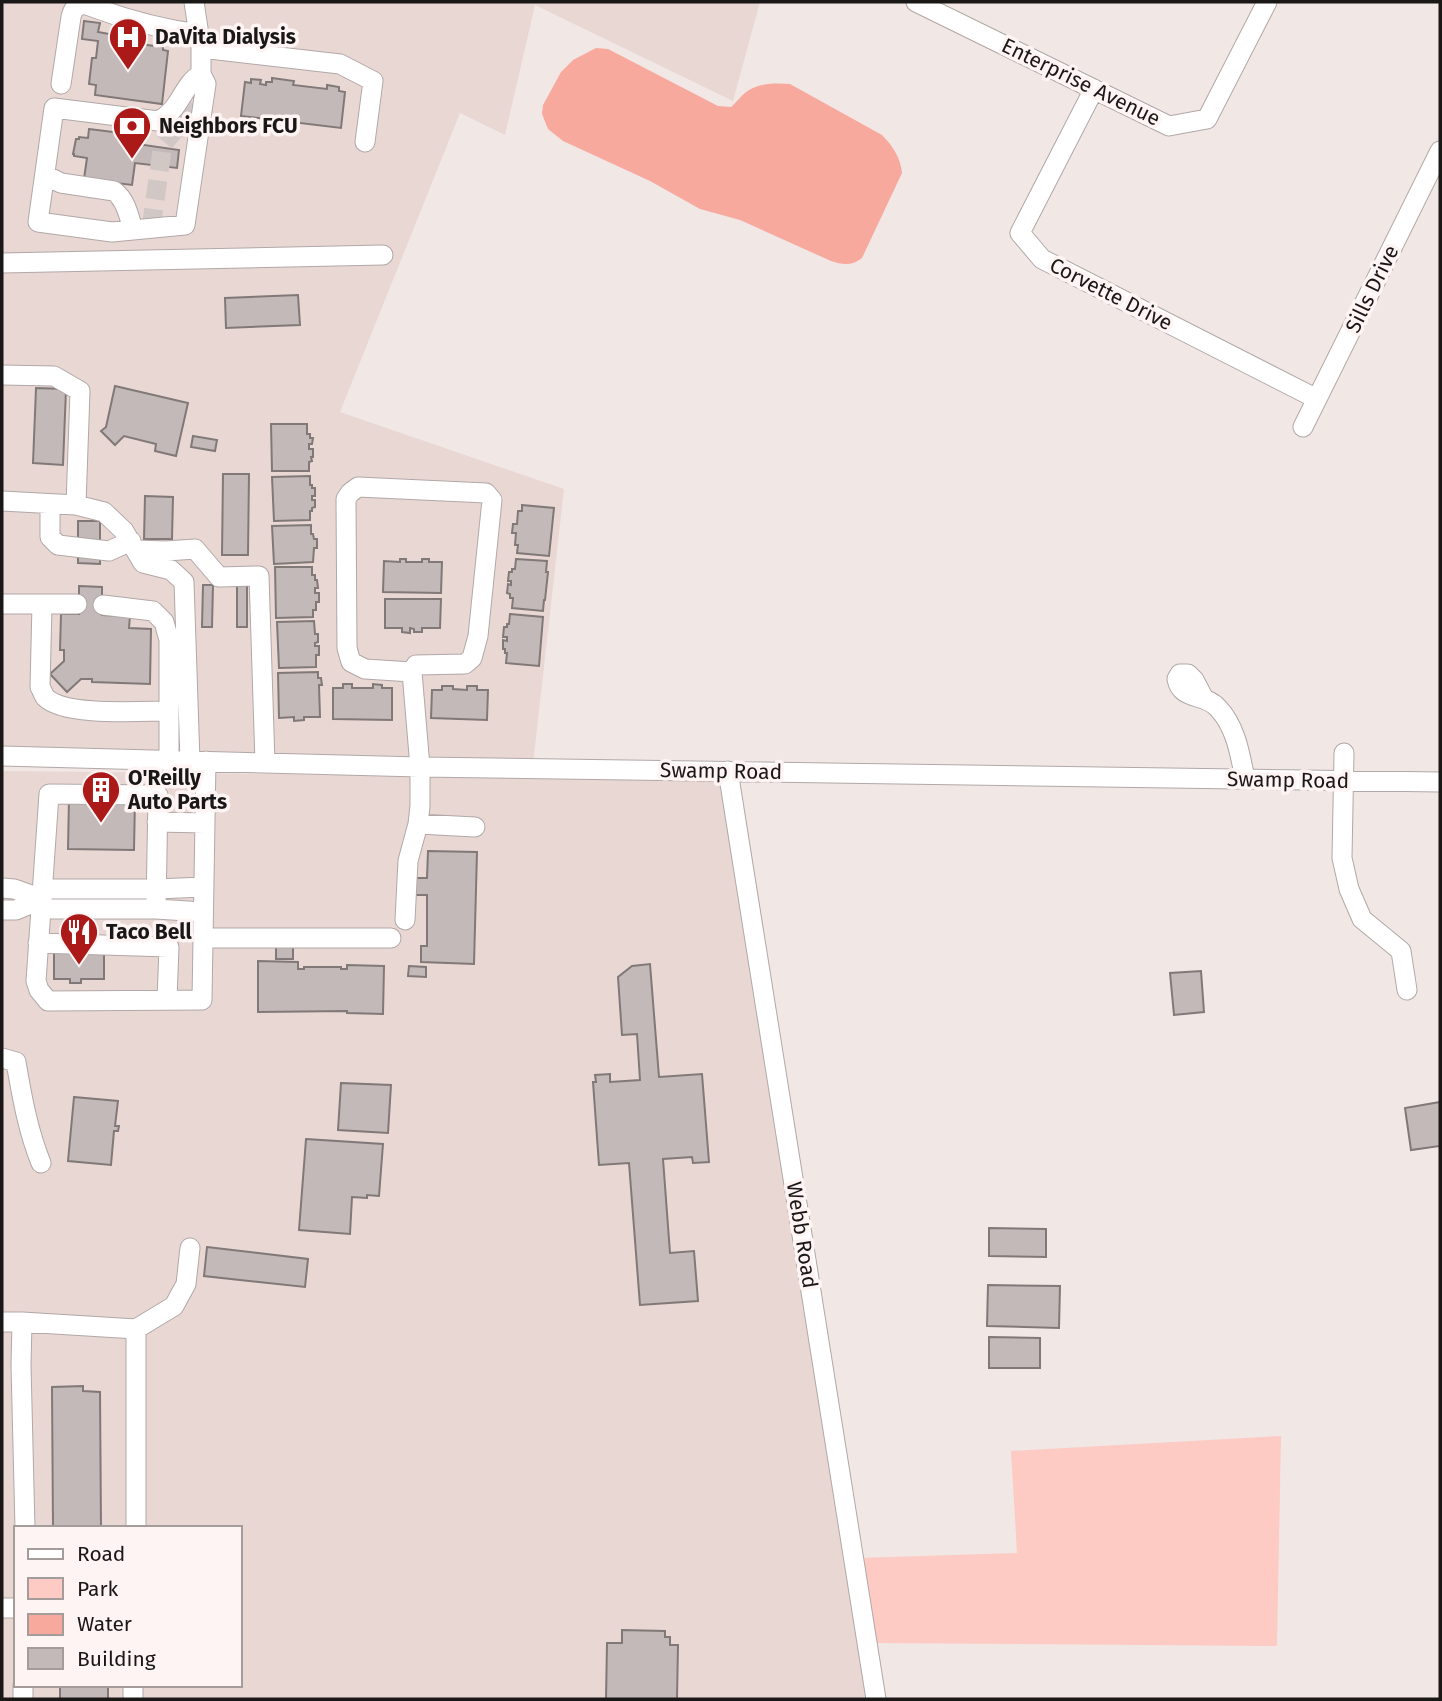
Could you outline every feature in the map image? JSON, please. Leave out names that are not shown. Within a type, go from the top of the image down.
[{"type":"street","points":[[194,2],[200,41],[201,74],[206,84],[184,225],[112,232],[38,222],[54,108],[158,121],[171,113],[193,79],[201,74]]},
{"type":"street","name":"Enterprise Avenue","points":[[916,2],[1169,125],[1208,119],[1266,2]]},
{"type":"street","points":[[61,84],[71,17],[80,4],[87,5],[200,41],[340,64],[373,81],[365,142]]},
{"type":"street","name":"Corvette Drive","points":[[1094,89],[1020,233],[1042,259],[1317,399]]},
{"type":"street","name":"Sills Drive","points":[[1303,428],[1440,151]]},
{"type":"street","points":[[45,175],[61,183],[114,191],[125,204],[133,230]]},
{"type":"street","points":[[2,263],[383,255]]},
{"type":"street","points":[[2,375],[54,376],[80,391],[76,505]]},
{"type":"street","points":[[405,920],[408,861],[420,806],[410,767],[416,732],[412,672],[416,665],[465,664],[472,659],[478,636],[492,500],[486,493],[358,487],[346,499],[347,648],[351,662],[365,669],[412,672]]},
{"type":"street","points":[[2,502],[76,505],[104,512],[124,531],[143,563],[171,570],[184,582],[205,823],[202,1000],[48,1001],[39,990],[36,981],[49,794],[158,795],[156,909]]},
{"type":"street","points":[[50,504],[50,537],[58,545],[109,551],[134,546],[166,551],[195,549],[219,577],[259,576],[265,763]]},
{"type":"street","points":[[2,604],[77,604]]},
{"type":"street","points":[[42,605],[40,687],[45,697],[62,706],[85,711],[169,711]]},
{"type":"street","points":[[103,605],[153,611],[164,622],[169,640],[169,761]]},
{"type":"street","points":[[1203,697],[1216,705],[1231,727],[1245,779]]},
{"type":"street","points":[[1344,753],[1342,858],[1349,889],[1362,919],[1401,951],[1407,990]]},
{"type":"street","name":"Swamp Road","points":[[2,756],[410,767],[1440,782]]},
{"type":"street","name":"Webb Road","points":[[728,771],[876,1699]]},
{"type":"street","points":[[158,822],[205,823]]},
{"type":"street","points":[[418,824],[475,827]]},
{"type":"street","points":[[2,910],[16,909],[42,899],[204,887]]},
{"type":"street","points":[[2,888],[14,889],[42,899],[203,912]]},
{"type":"street","points":[[203,938],[391,938]]},
{"type":"street","points":[[38,943],[169,947],[167,1000]]},
{"type":"street","points":[[2,1058],[16,1062],[28,1121],[41,1163]]},
{"type":"street","points":[[2,1322],[136,1329],[174,1306],[186,1284],[190,1248]]},
{"type":"street","points":[[22,1322],[25,1526]]},
{"type":"street","points":[[136,1329],[136,1526]]},
{"type":"shaded area","points":[[2,2],[760,2],[733,101],[535,5],[505,135],[460,113],[340,412],[564,489],[533,764],[2,746]]},
{"type":"shaded area","points":[[2,771],[721,779],[867,1699],[2,1699]]},
{"type":"green space","points":[[1281,1436],[1277,1646],[873,1643],[858,1558],[1017,1553],[1011,1451]]},
{"type":"water","points":[[596,48],[608,49],[718,106],[731,107],[746,92],[758,86],[790,84],[882,135],[895,152],[902,173],[862,258],[847,264],[831,261],[740,220],[700,209],[650,181],[563,141],[548,129],[542,114],[543,105],[561,72],[573,60]]},
{"type":"building","name":"DaVita Dialysis","points":[[84,21],[100,23],[98,32],[115,35],[114,41],[163,47],[163,50],[168,51],[162,104],[95,95],[96,85],[89,84],[92,58],[96,58],[98,41],[82,39]]},
{"type":"building","points":[[272,78],[294,81],[293,85],[327,89],[327,85],[339,87],[339,91],[345,92],[341,128],[241,116],[245,82],[251,83],[251,79],[261,80],[260,84],[266,85],[266,82],[272,82]]},
{"type":"building","name":"Neighbors FCU","points":[[89,129],[138,135],[137,144],[179,150],[177,168],[135,163],[132,185],[84,179],[87,158],[73,154],[76,139],[88,138]]},
{"type":"building","points":[[298,295],[300,325],[226,328],[225,298]]},
{"type":"building","points":[[115,386],[188,403],[176,456],[155,451],[156,444],[124,436],[115,445],[101,431],[106,427]]},
{"type":"building","points":[[36,388],[66,389],[63,465],[33,463]]},
{"type":"building","points":[[271,424],[307,424],[307,434],[313,438],[312,444],[309,444],[309,449],[313,449],[313,457],[309,462],[309,471],[272,471]]},
{"type":"building","points":[[193,436],[217,440],[215,451],[191,447]]},
{"type":"building","points":[[223,474],[249,474],[248,555],[222,555]]},
{"type":"building","points":[[310,476],[310,485],[315,488],[312,500],[315,500],[315,507],[310,511],[310,520],[274,521],[272,477]]},
{"type":"building","points":[[145,496],[173,497],[172,539],[144,539]]},
{"type":"building","points":[[522,505],[554,508],[549,556],[517,553],[516,533],[512,533]]},
{"type":"building","points":[[78,521],[100,521],[100,564],[78,563]]},
{"type":"building","points":[[311,525],[311,534],[317,539],[313,562],[274,564],[272,526]]},
{"type":"building","points":[[400,559],[406,559],[406,562],[429,559],[429,562],[442,562],[441,593],[383,592],[384,561],[400,562]]},
{"type":"building","points":[[516,559],[547,561],[543,611],[512,608],[513,598],[507,593],[508,584],[511,585],[511,581],[508,581],[509,572],[515,569]]},
{"type":"building","points":[[275,567],[312,567],[312,575],[315,575],[318,588],[315,588],[315,593],[319,593],[319,602],[316,602],[313,617],[276,618]]},
{"type":"building","points":[[237,584],[247,584],[247,627],[237,627]]},
{"type":"building","points":[[203,585],[213,585],[212,627],[202,627]]},
{"type":"building","points":[[79,586],[102,587],[102,615],[130,616],[129,628],[151,629],[150,684],[92,682],[92,679],[81,679],[67,692],[50,674],[64,661],[64,650],[60,650],[61,614],[79,614]]},
{"type":"building","points":[[385,599],[441,599],[440,628],[422,628],[422,632],[414,632],[414,629],[410,628],[410,633],[402,632],[402,628],[385,628]]},
{"type":"building","points":[[510,614],[543,617],[539,666],[506,663],[507,653],[503,649],[503,640],[507,641],[507,637],[503,637]]},
{"type":"building","points":[[314,621],[315,634],[318,634],[315,646],[319,646],[316,667],[279,668],[277,622]]},
{"type":"building","points":[[318,672],[322,685],[319,685],[320,717],[304,717],[304,720],[294,721],[294,717],[279,718],[278,673]]},
{"type":"building","points":[[343,684],[352,684],[352,688],[373,688],[373,684],[392,688],[392,720],[333,719],[333,688],[343,688]]},
{"type":"building","points":[[442,686],[467,690],[467,686],[477,686],[477,690],[488,690],[487,720],[431,718],[432,690],[442,690]]},
{"type":"building","name":"O'Reilly Auto Parts","points":[[69,798],[135,799],[134,850],[68,849]]},
{"type":"building","points":[[428,851],[477,852],[474,964],[421,962],[421,946],[427,946],[427,895],[413,895],[413,878],[427,878]]},
{"type":"building","points":[[276,944],[293,945],[293,959],[276,959]]},
{"type":"building","name":"Taco Bell","points":[[54,953],[104,953],[104,979],[81,979],[81,983],[70,983],[70,979],[54,979]]},
{"type":"building","points":[[258,961],[298,962],[298,969],[347,969],[347,965],[384,966],[383,1014],[347,1011],[258,1012]]},
{"type":"building","points":[[650,964],[659,1077],[702,1074],[709,1162],[693,1163],[692,1157],[663,1159],[670,1253],[694,1251],[698,1301],[640,1305],[629,1163],[599,1165],[593,1082],[596,1082],[595,1075],[610,1074],[610,1082],[640,1080],[637,1034],[622,1035],[618,977],[632,966]]},
{"type":"building","points":[[409,966],[426,967],[426,977],[408,976]]},
{"type":"building","points":[[1201,971],[1204,1012],[1174,1015],[1170,973]]},
{"type":"building","points":[[341,1083],[391,1085],[388,1133],[338,1130]]},
{"type":"building","points":[[74,1097],[118,1101],[115,1126],[119,1126],[118,1131],[114,1131],[111,1165],[68,1161]]},
{"type":"building","points":[[1440,1102],[1440,1146],[1411,1150],[1405,1108]]},
{"type":"building","points":[[306,1139],[383,1144],[379,1196],[352,1197],[350,1234],[299,1230]]},
{"type":"building","points":[[989,1228],[1046,1229],[1046,1257],[989,1256]]},
{"type":"building","points":[[207,1247],[308,1259],[305,1287],[204,1276]]},
{"type":"building","points":[[988,1285],[1060,1286],[1059,1328],[987,1326]]},
{"type":"building","points":[[989,1337],[1040,1338],[1040,1368],[989,1368]]},
{"type":"building","points":[[83,1386],[83,1391],[100,1392],[101,1526],[53,1526],[52,1387]]},
{"type":"building","points":[[622,1630],[665,1631],[665,1637],[670,1637],[670,1645],[678,1645],[677,1699],[606,1699],[607,1643],[622,1643]]},
{"type":"building","points":[[60,1687],[108,1687],[108,1699],[60,1699]]},
{"type":"tunnel","points":[[151,228],[163,144],[204,96]]},
{"type":"place","name":"DaVita Dialysis","points":[[128,71]]},
{"type":"place","name":"Neighbors FCU","points":[[132,160]]},
{"type":"place","name":"O'Reilly Auto Parts","points":[[101,824]]},
{"type":"place","name":"Taco Bell","points":[[79,966]]}]
